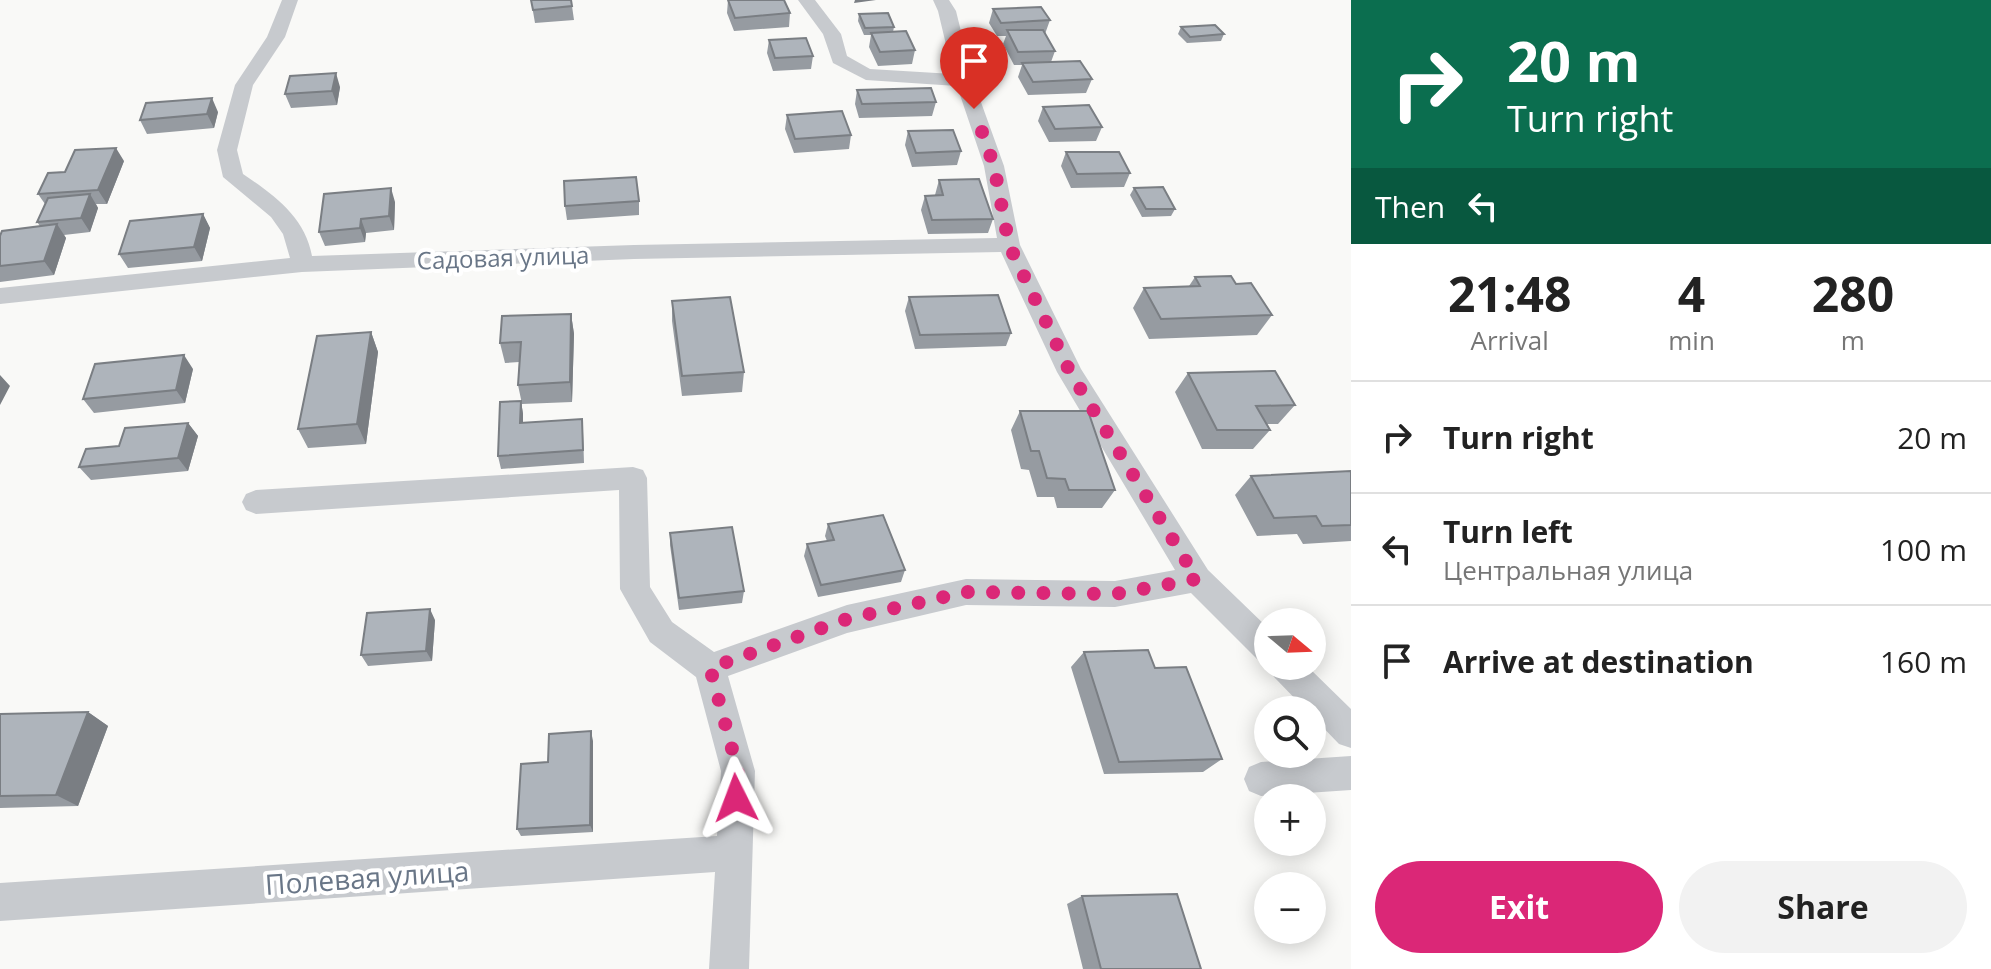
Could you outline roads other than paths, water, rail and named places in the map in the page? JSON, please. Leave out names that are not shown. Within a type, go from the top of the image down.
[{"type":"street","points":[[290,0],[276,37],[244,85],[227,150],[233,177],[280,210],[300,243],[302,264]]},
{"type":"street","points":[[806,0],[832,34],[839,59],[866,74],[921,80],[964,80]]},
{"type":"street","points":[[941,0],[947,11],[964,80],[994,166],[1009,245],[1070,372],[1197,579],[1254,635]]},
{"type":"street","name":"Садовая улица","points":[[0,296],[302,264],[634,252],[1009,245]]},
{"type":"street","points":[[256,502],[633,478],[635,589],[661,632],[710,668],[738,771],[729,969]]},
{"type":"street","points":[[710,668],[847,619],[966,592],[1115,594],[1197,579]]},
{"type":"street","points":[[1299,680],[1351,732]]},
{"type":"street","points":[[1261,779],[1351,773]]},
{"type":"street","name":"Полевая улица","points":[[0,902],[733,853]]}]
